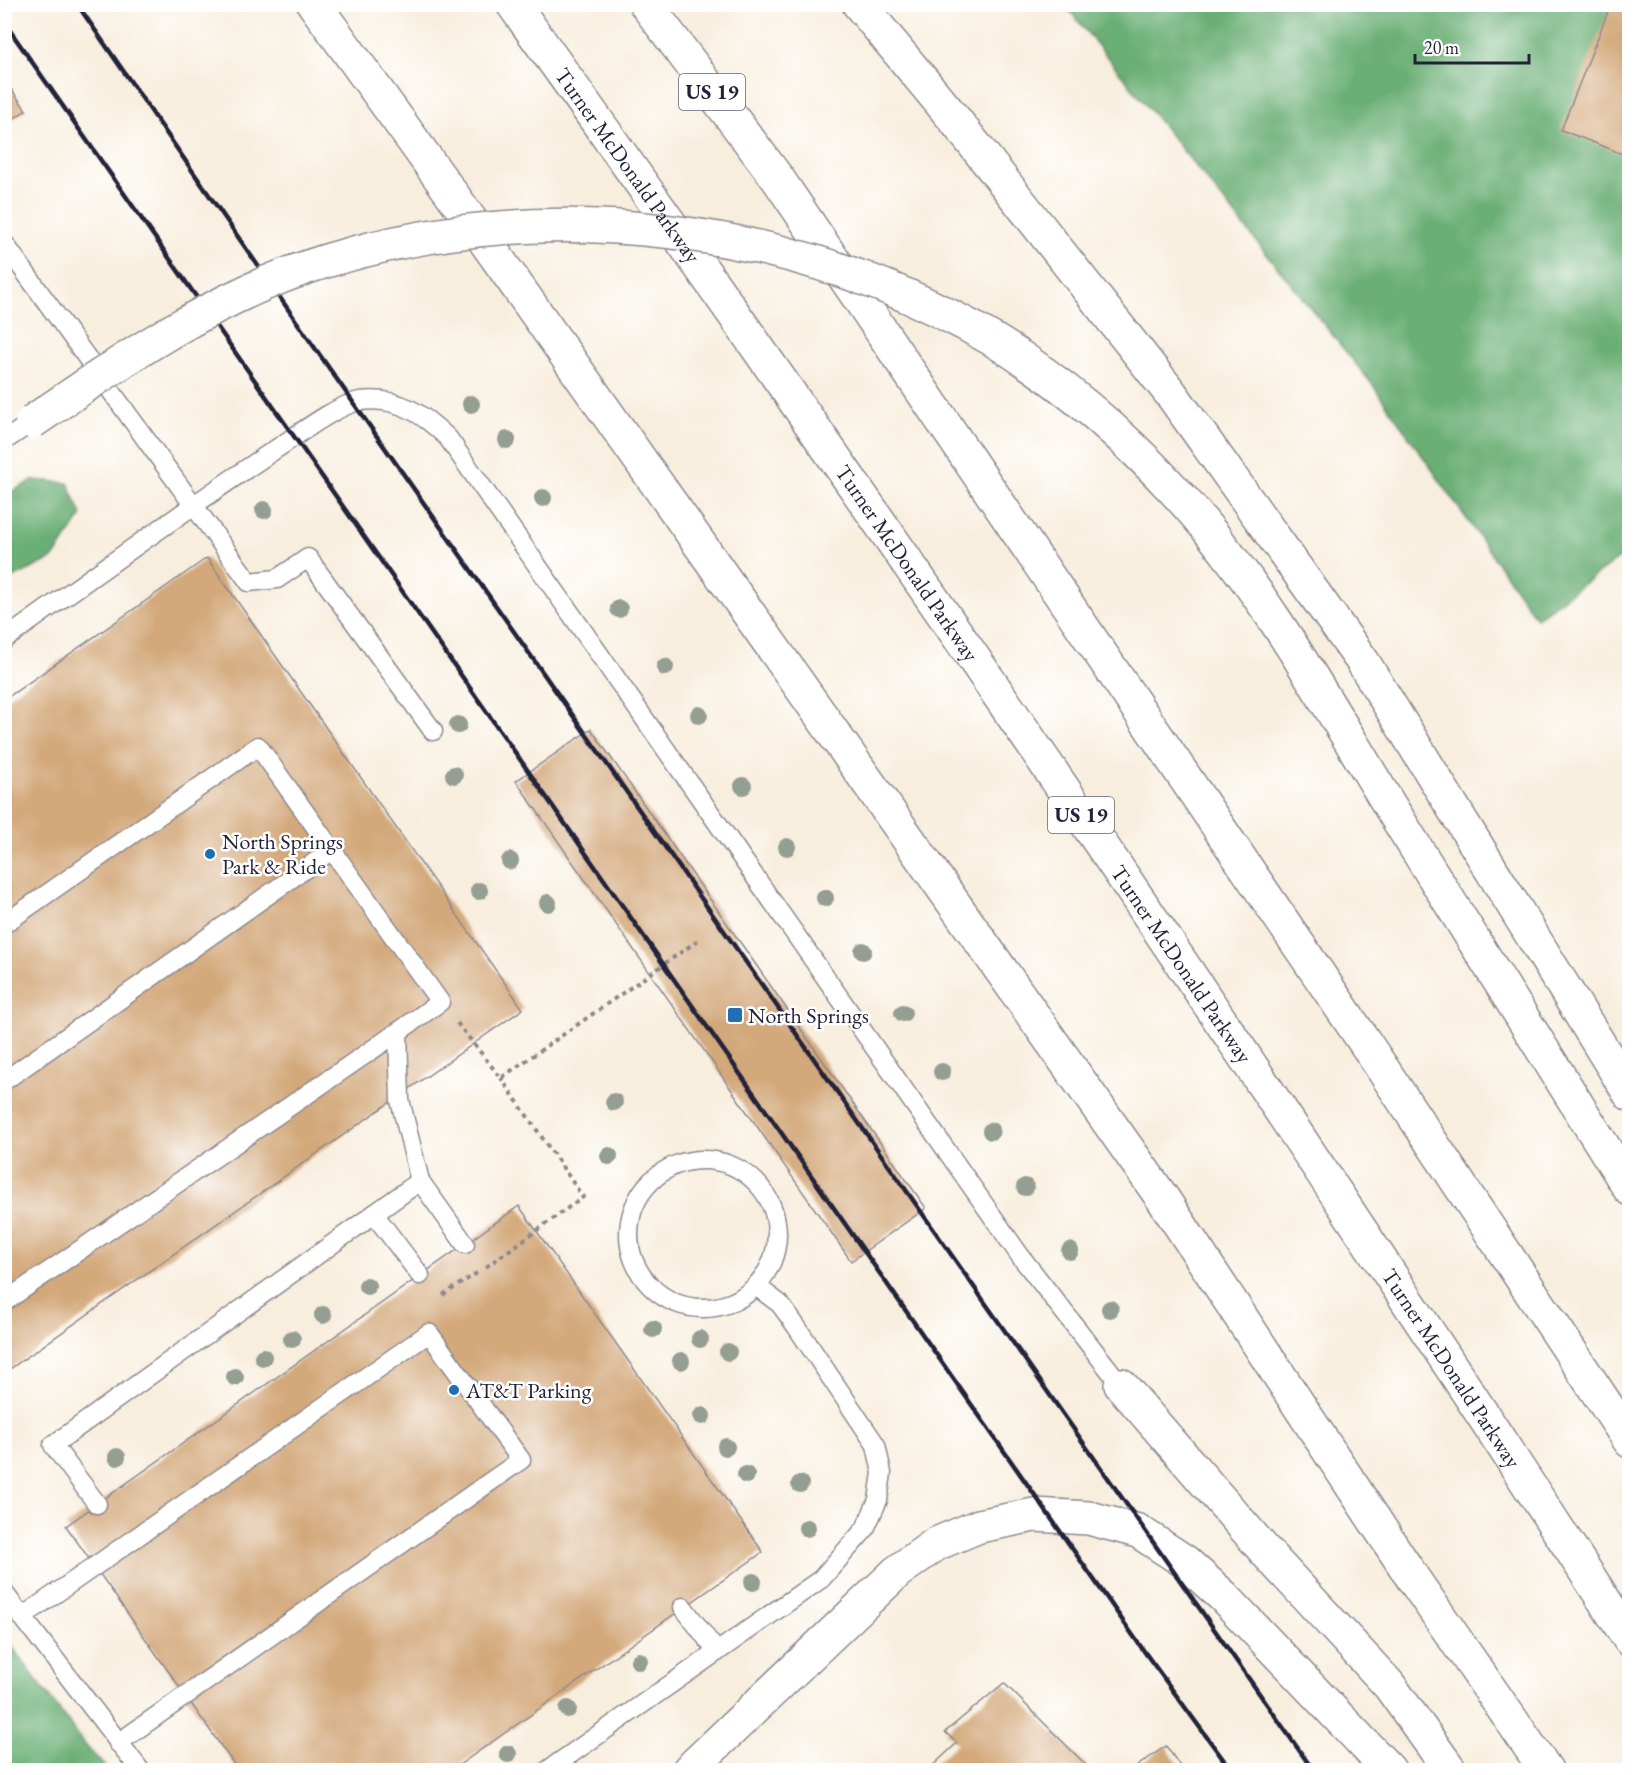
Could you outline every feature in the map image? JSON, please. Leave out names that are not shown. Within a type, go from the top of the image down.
[{"type":"highway","points":[[314,4],[473,223],[1163,1199],[1414,1580],[1546,1770]]},
{"type":"highway","name":"Turner McDonald Parkway","points":[[513,4],[814,425],[1082,815],[1629,1640]]},
{"type":"highway","name":"US 19","points":[[646,4],[778,179],[1368,1047],[1629,1441]]},
{"type":"highway","points":[[859,4],[962,129],[1172,395],[1363,662],[1629,1094]]},
{"type":"highway","points":[[32,422],[177,327],[249,290],[325,261],[403,243],[489,228],[566,224],[636,228],[719,239],[786,254],[854,276],[922,303],[992,340],[1058,384],[1120,437],[1174,490],[1224,550],[1277,624],[1629,1188]]},
{"type":"highway","points":[[1121,1385],[1265,1551],[1389,1685],[1450,1770]]},
{"type":"highway","points":[[689,1770],[897,1572],[936,1544],[979,1526],[1034,1515],[1089,1518],[1138,1531],[1184,1561],[1224,1597],[1389,1770]]},
{"type":"lane","points":[[4,243],[249,582],[277,579],[308,558],[434,731]]},
{"type":"lane","points":[[4,640],[193,504],[325,418],[359,401],[393,401],[425,416],[462,458],[1021,1257],[1121,1385]]},
{"type":"lane","points":[[4,441],[32,422]]},
{"type":"lane","points":[[4,924],[258,746],[440,1002],[4,1302]]},
{"type":"lane","points":[[4,1081],[332,850]]},
{"type":"lane","points":[[398,1032],[400,1100],[420,1180],[465,1244]]},
{"type":"lane","points":[[694,1160],[720,1161],[744,1171],[762,1188],[775,1215],[777,1240],[771,1265],[756,1286],[736,1300],[712,1308],[686,1306],[662,1296],[643,1279],[631,1252],[629,1227],[636,1202],[651,1181],[673,1166],[694,1160]]},
{"type":"lane","points":[[97,1504],[53,1445],[420,1180]]},
{"type":"lane","points":[[374,1214],[420,1275]]},
{"type":"lane","points":[[548,1770],[821,1579],[865,1529],[878,1500],[882,1473],[876,1445],[780,1304],[756,1286]]},
{"type":"lane","points":[[22,1617],[429,1333],[521,1460],[118,1743]]},
{"type":"lane","points":[[4,1593],[140,1770]]},
{"type":"lane","points":[[683,1607],[717,1652]]},
{"type":"path","points":[[501,1078],[700,939]]},
{"type":"path","points":[[438,1298],[583,1197],[501,1078],[440,1002]]},
{"type":"green space","points":[[1065,5],[1629,5],[1629,551],[1536,618],[1372,384]]},
{"type":"green space","points":[[34,480],[68,483],[82,515],[53,558],[5,582],[5,495]]},
{"type":"green space","points":[[4,1636],[86,1746],[108,1770],[5,1770]]},
{"type":"building","points":[[1611,4],[1630,4],[1630,157],[1561,130]]},
{"type":"building","points":[[4,79],[26,110],[4,125]]},
{"type":"building","name":"North Springs Park & Ride","points":[[207,558],[523,1009],[4,1373],[4,700]]},
{"type":"building","points":[[591,729],[926,1208],[851,1261],[516,781]]},
{"type":"building","name":"AT&T Parking","points":[[519,1206],[763,1552],[452,1770],[238,1770],[66,1526]]},
{"type":"building","points":[[1004,1683],[1087,1766],[1082,1770],[928,1770],[957,1743],[945,1732]]},
{"type":"building","points":[[1166,1746],[1183,1770],[1133,1769]]},
{"type":"railway","points":[[77,4],[310,341],[1313,1770]]},
{"type":"railway","points":[[4,22],[1146,1654],[1231,1770]]},
{"type":"place","name":"North Springs Park & Ride","points":[[210,854]]},
{"type":"place","name":"North Springs","points":[[735,1015]]},
{"type":"place","name":"AT&T Parking","points":[[454,1390]]}]
